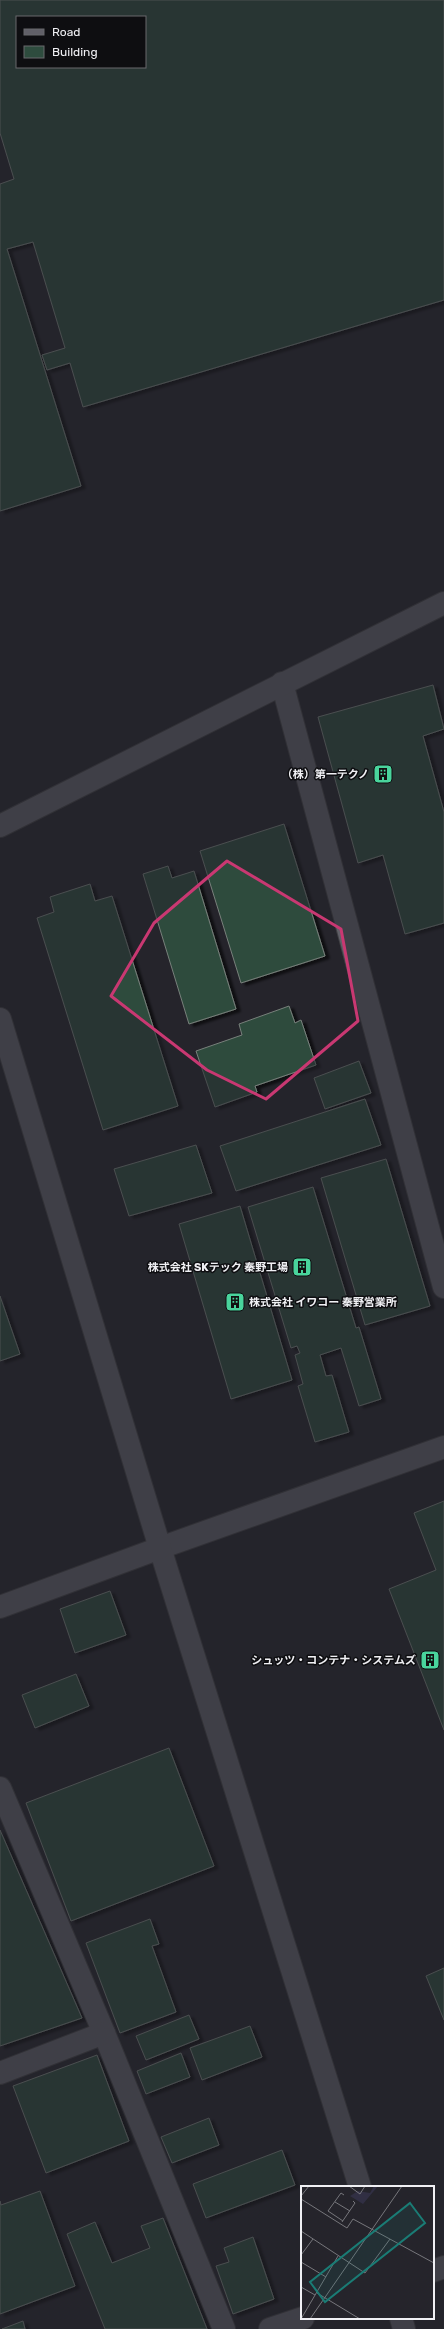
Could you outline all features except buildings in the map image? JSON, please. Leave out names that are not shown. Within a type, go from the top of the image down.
[{"type":"street","points":[[0,826],[282,683],[444,603]]},
{"type":"street","points":[[282,683],[444,1287]]},
{"type":"street","points":[[0,1019],[160,1548],[360,2186]]},
{"type":"street","points":[[0,1607],[160,1548],[444,1447]]},
{"type":"street","points":[[0,1788],[104,2033],[224,2329]]},
{"type":"street","points":[[0,2073],[104,2033]]},
{"type":"street","points":[[434,2271],[444,2267]]},
{"type":"street","points":[[270,2329],[301,2319]]},
{"type":"street","points":[[401,2319],[404,2329]]},
{"type":"highlighted area","points":[[227,861],[341,929],[358,1021],[266,1099],[207,1070],[111,996],[154,923]]},
{"type":"place","name":"（株）第一テクノ","points":[[383,774]]},
{"type":"place","name":"株式会社 SKテック 秦野工場","points":[[302,1267]]},
{"type":"place","name":"株式会社 イワコー 秦野営業所","points":[[235,1302]]},
{"type":"place","name":"シュッツ・コンテナ・システムズ","points":[[430,1660]]}]
